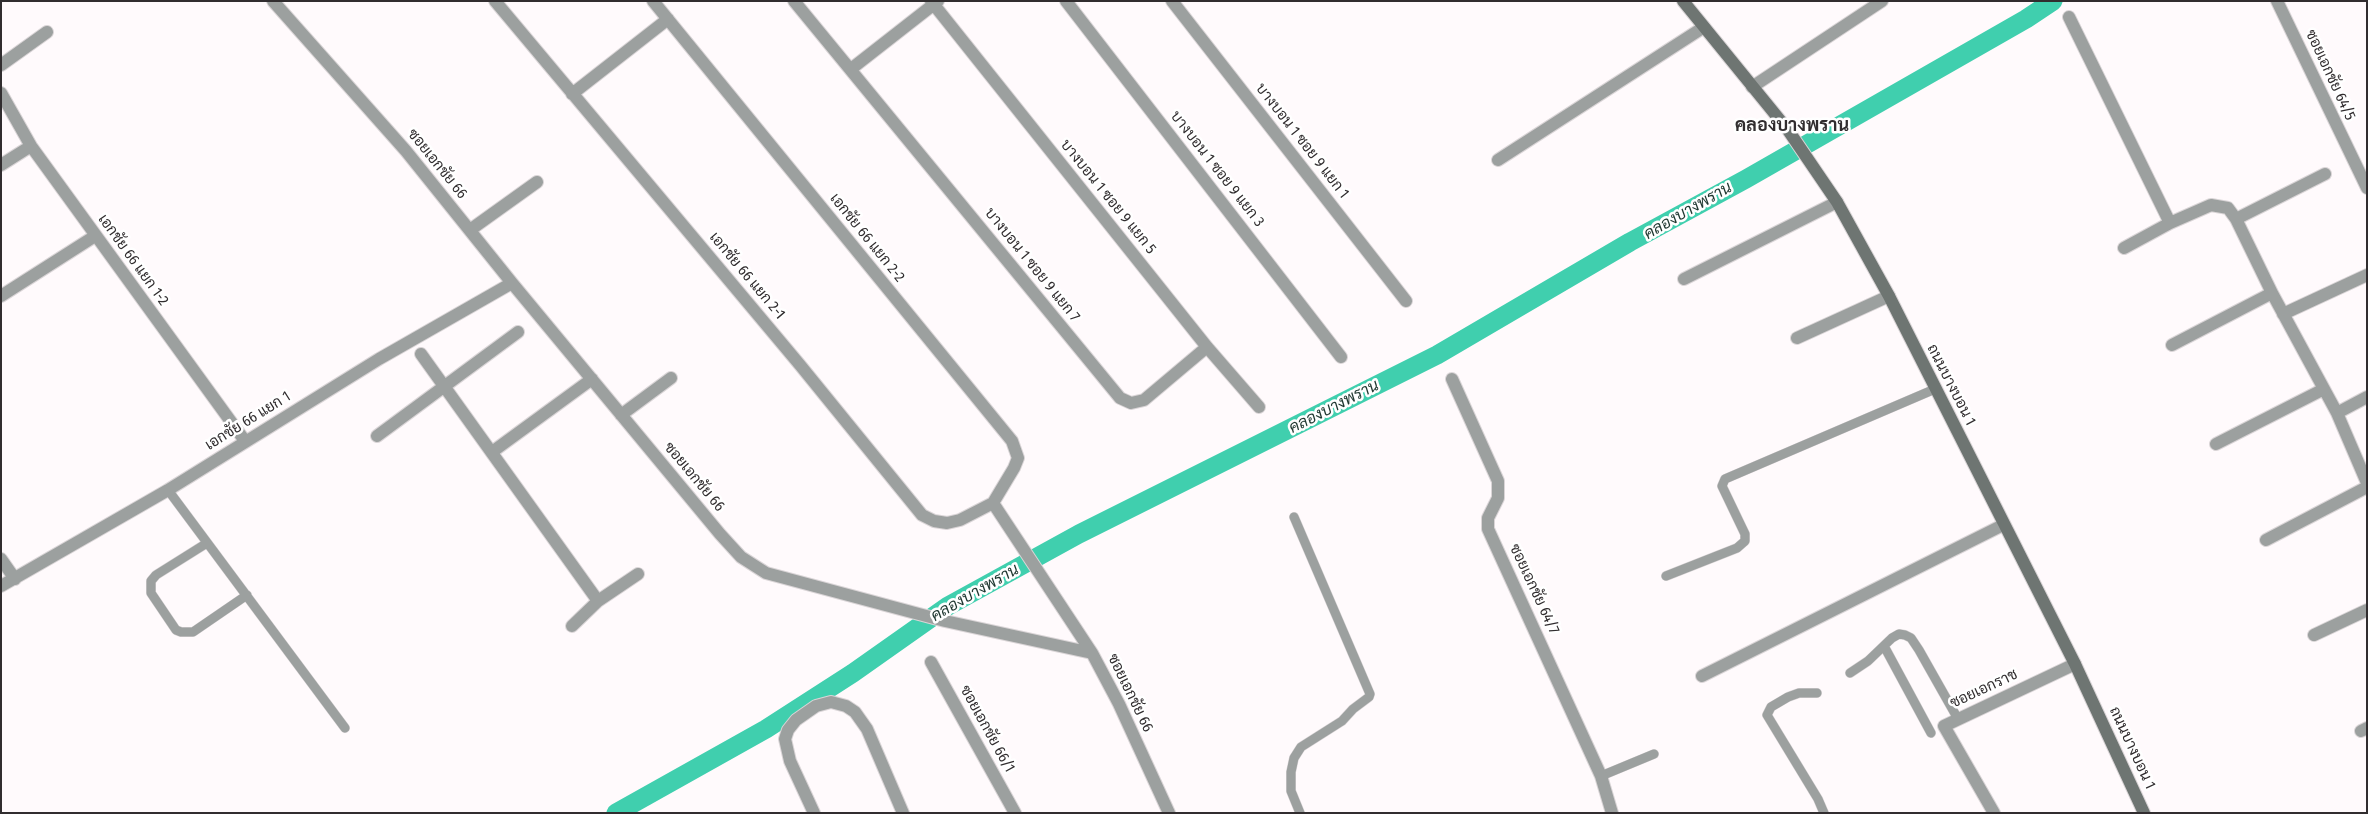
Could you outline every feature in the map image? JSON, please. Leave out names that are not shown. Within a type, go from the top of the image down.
[{"type":"main road","name":"ถนนบางบอน 1","points":[[1683,1],[1788,130],[1837,202],[1889,296],[2074,664],[2144,813]]},
{"type":"street","name":"ซอยเอกชัย 66","points":[[273,1],[406,151],[621,415],[720,534],[742,557],[766,573],[945,621],[1092,653],[1116,697],[1170,813]]},
{"type":"street","name":"เอกชัย 66 แยก 2-1","points":[[495,1],[800,365],[922,515],[934,521],[947,523],[960,520],[993,503]]},
{"type":"street","name":"เอกชัย 66 แยก 2-2","points":[[653,1],[1012,441],[1018,458],[993,503]]},
{"type":"street","name":"บางบอน 1 ซอย 9 แยก 7","points":[[794,1],[1120,398],[1131,403],[1144,400],[1207,347]]},
{"type":"street","name":"บางบอน 1 ซอย 9 แยก 3","points":[[1066,1],[1341,357]]},
{"type":"street","name":"บางบอน 1 ซอย 9 แยก 1","points":[[1172,1],[1406,301]]},
{"type":"street","points":[[1752,86],[1882,1]]},
{"type":"street","name":"ซอยเอกชัย 64/5","points":[[2277,1],[2367,188]]},
{"type":"street","points":[[851,69],[934,2]]},
{"type":"street","name":"บางบอน 1 ซอย 9 แยก 5","points":[[934,2],[1207,347],[1259,408]]},
{"type":"street","points":[[2069,17],[2170,223]]},
{"type":"street","points":[[572,94],[668,20]]},
{"type":"street","points":[[1498,160],[1704,27]]},
{"type":"street","points":[[1,65],[47,32]]},
{"type":"street","name":"เอกชัย 66 แยก 1-2","points":[[1,93],[31,146],[245,441]]},
{"type":"street","points":[[1,165],[31,146]]},
{"type":"street","points":[[2236,219],[2325,174]]},
{"type":"street","points":[[470,230],[537,182]]},
{"type":"street","points":[[1684,279],[1837,202]]},
{"type":"street","points":[[2124,248],[2170,223],[2211,205],[2228,208],[2236,219],[2272,293],[2336,413],[2367,485],[2266,540]]},
{"type":"street","points":[[1,296],[95,236]]},
{"type":"street","points":[[2284,314],[2367,275]]},
{"type":"street","name":"เอกชัย 66 แยก 1","points":[[1,586],[168,490],[245,441],[512,283]]},
{"type":"street","points":[[2172,345],[2272,293]]},
{"type":"street","points":[[1797,338],[1889,296]]},
{"type":"street","points":[[377,436],[518,332]]},
{"type":"street","points":[[421,354],[598,602]]},
{"type":"street","points":[[621,415],[671,378]]},
{"type":"street","points":[[492,452],[592,379]]},
{"type":"street","name":"ซอยเอกชัย 64/7","points":[[1452,379],[1498,481],[1498,498],[1488,518],[1488,529],[1601,776],[1612,813]]},
{"type":"street","points":[[2216,444],[2324,389]]},
{"type":"street","points":[[2336,413],[2367,398]]},
{"type":"street","points":[[993,503],[1092,653]]},
{"type":"street","points":[[1702,676],[2003,525]]},
{"type":"street","points":[[1,559],[15,579]]},
{"type":"street","points":[[572,626],[598,602],[638,574]]},
{"type":"street","points":[[2314,635],[2367,610]]},
{"type":"street","name":"ซอยเอกชัย 66/1","points":[[932,662],[1015,813]]},
{"type":"street","name":"ซอยเอกราช","points":[[1994,813],[1944,726],[2074,664]]},
{"type":"street","points":[[814,813],[790,761],[785,739],[788,730],[796,720],[816,706],[831,702],[846,706],[855,712],[867,729],[904,813]]},
{"type":"lane","points":[[1666,576],[1737,548],[1745,541],[1745,534],[1722,486],[1726,479],[1935,389]]},
{"type":"lane","points":[[168,490],[346,728]]},
{"type":"lane","points":[[1294,517],[1370,694],[1342,721],[1301,747],[1294,758],[1291,772],[1291,791],[1300,813]]},
{"type":"lane","points":[[207,543],[156,575],[151,581],[151,593],[176,630],[180,632],[193,632],[247,595]]},
{"type":"lane","points":[[1850,673],[1868,661],[1898,634],[1910,638],[1958,719]]},
{"type":"lane","points":[[1884,646],[1931,732]]},
{"type":"lane","points":[[1817,693],[1799,693],[1788,697],[1771,707],[1767,715],[1818,799],[1824,813]]},
{"type":"lane","points":[[1601,776],[1654,754]]},
{"type":"waterway","name":"คลองบางพราน","points":[[616,813],[766,729],[853,673],[948,606],[1079,534],[1437,355],[1630,242],[1746,179],[2026,19],[2053,1]]},
{"type":"district","name":"คลองบางพราน","points":[[1792,126]]}]
